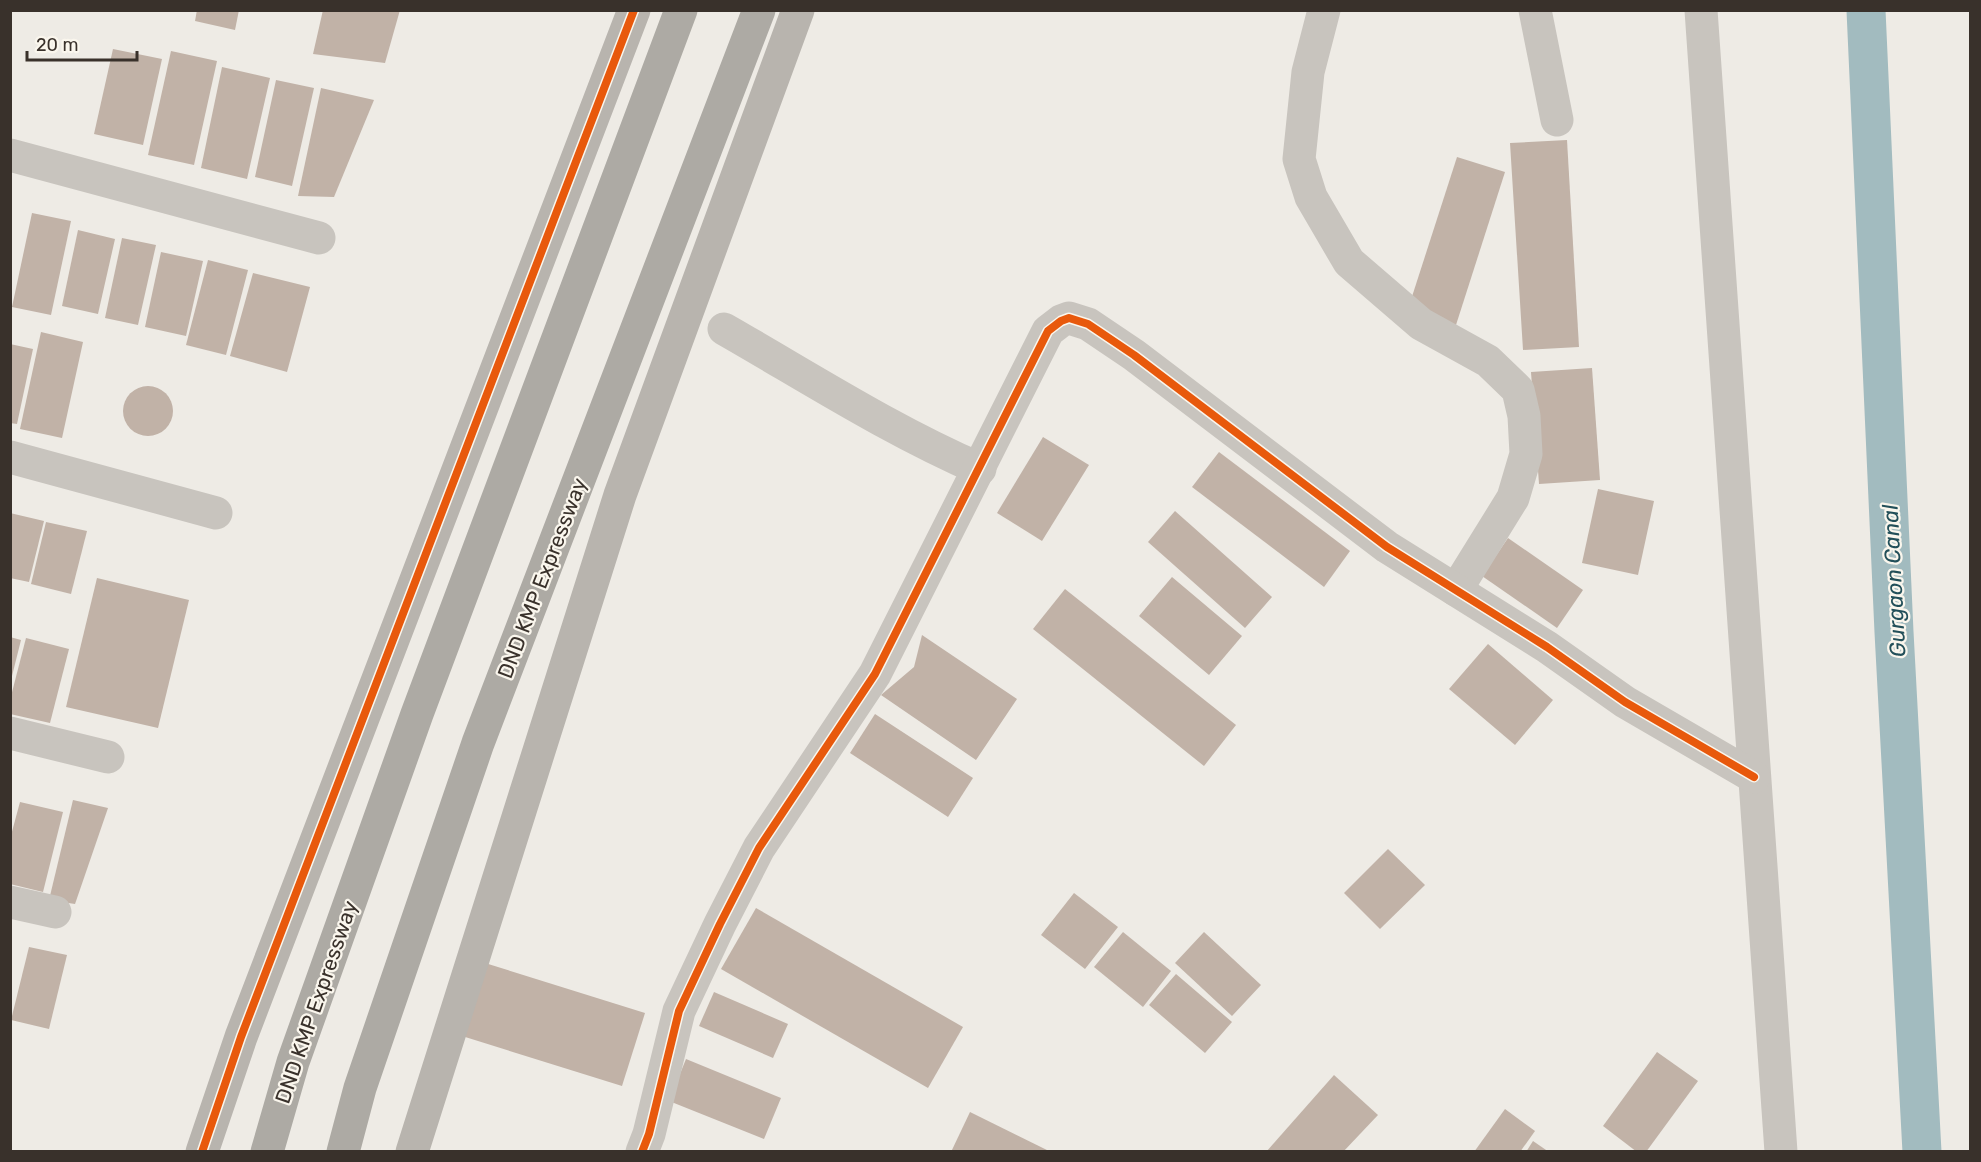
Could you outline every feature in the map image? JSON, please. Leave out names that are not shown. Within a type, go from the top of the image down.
[{"type":"highway","name":"DND KMP Expressway","points":[[267,1152],[293,1062],[417,714],[681,10]]},
{"type":"highway","name":"DND KMP Expressway","points":[[343,1152],[360,1088],[478,743],[759,10]]},
{"type":"street","points":[[202,1152],[241,1037],[634,10]]},
{"type":"street","points":[[412,1152],[620,495],[798,10]]},
{"type":"street","points":[[1324,10],[1308,72],[1299,159],[1311,197],[1349,262],[1421,324],[1488,362],[1518,390],[1524,416],[1526,454],[1513,498],[1456,590]]},
{"type":"street","points":[[1535,10],[1557,120]]},
{"type":"street","points":[[1701,10],[1781,1152]]},
{"type":"street","points":[[10,155],[319,238]]},
{"type":"street","points":[[642,1152],[650,1134],[679,1011],[720,924],[759,848],[875,674],[1048,331],[1069,318],[1088,324],[1134,355],[1387,547],[1547,646],[1625,702],[1754,777]]},
{"type":"street","points":[[724,329],[890,425],[939,451],[980,469]]},
{"type":"street","points":[[10,457],[216,513]]},
{"type":"street","points":[[10,733],[108,757]]},
{"type":"street","points":[[10,902],[55,912]]},
{"type":"building","points":[[197,10],[239,10],[235,30],[195,21]]},
{"type":"building","points":[[323,10],[400,10],[385,63],[313,54]]},
{"type":"building","points":[[113,49],[162,59],[143,145],[94,134]]},
{"type":"building","points":[[171,51],[217,61],[194,165],[148,155]]},
{"type":"building","points":[[222,67],[270,78],[247,179],[201,168]]},
{"type":"building","points":[[276,80],[314,88],[292,186],[255,177]]},
{"type":"building","points":[[321,88],[374,100],[334,197],[298,196]]},
{"type":"building","points":[[1567,140],[1579,347],[1523,350],[1510,143]]},
{"type":"building","points":[[1457,157],[1505,172],[1456,325],[1408,309]]},
{"type":"building","points":[[32,213],[71,221],[51,315],[12,307]]},
{"type":"building","points":[[78,230],[115,239],[98,314],[62,306]]},
{"type":"building","points":[[122,238],[156,245],[138,325],[105,318]]},
{"type":"building","points":[[161,252],[203,261],[186,336],[145,327]]},
{"type":"building","points":[[208,260],[248,270],[226,355],[186,345]]},
{"type":"building","points":[[253,273],[310,287],[287,372],[230,356]]},
{"type":"building","points":[[41,332],[83,342],[62,438],[20,429]]},
{"type":"building","points":[[10,344],[33,349],[17,424],[10,423]]},
{"type":"building","points":[[1592,368],[1600,480],[1539,484],[1531,372]]},
{"type":"building","points":[[143,386],[153,386],[166,393],[173,406],[173,416],[166,429],[153,436],[143,436],[134,432],[127,425],[123,416],[123,406],[127,397],[134,390]]},
{"type":"building","points":[[1043,437],[1089,465],[1042,541],[997,513]]},
{"type":"building","points":[[1219,452],[1350,551],[1324,587],[1192,487]]},
{"type":"building","points":[[1598,489],[1654,501],[1638,575],[1582,563]]},
{"type":"building","points":[[1175,511],[1272,597],[1245,628],[1148,542]]},
{"type":"building","points":[[10,513],[44,521],[29,582],[10,578]]},
{"type":"building","points":[[46,522],[87,531],[71,594],[31,584]]},
{"type":"building","points":[[1508,538],[1583,590],[1557,628],[1482,576]]},
{"type":"building","points":[[1172,577],[1242,636],[1209,675],[1139,616]]},
{"type":"building","points":[[97,578],[189,600],[158,728],[66,707]]},
{"type":"building","points":[[1065,589],[1236,725],[1204,766],[1033,629]]},
{"type":"building","points":[[922,635],[1017,699],[976,760],[881,695],[914,667]]},
{"type":"building","points":[[10,637],[21,640],[11,680],[10,680]]},
{"type":"building","points":[[26,638],[69,649],[50,723],[10,714],[10,700]]},
{"type":"building","points":[[1488,644],[1553,700],[1515,745],[1449,689]]},
{"type":"building","points":[[875,714],[973,778],[948,817],[850,753]]},
{"type":"building","points":[[73,800],[108,808],[75,904],[49,900]]},
{"type":"building","points":[[20,802],[63,812],[43,892],[10,884],[10,839]]},
{"type":"building","points":[[1388,849],[1425,885],[1380,929],[1344,893]]},
{"type":"building","points":[[1074,893],[1118,927],[1085,969],[1041,935]]},
{"type":"building","points":[[756,908],[963,1027],[928,1088],[721,969]]},
{"type":"building","points":[[1123,932],[1171,971],[1143,1007],[1094,967]]},
{"type":"building","points":[[1204,932],[1261,985],[1232,1016],[1175,963]]},
{"type":"building","points":[[29,947],[67,955],[49,1029],[11,1020]]},
{"type":"building","points":[[485,963],[645,1013],[622,1086],[462,1036]]},
{"type":"building","points":[[1176,974],[1232,1022],[1205,1053],[1149,1005]]},
{"type":"building","points":[[714,992],[788,1024],[773,1058],[699,1026]]},
{"type":"building","points":[[1657,1052],[1698,1081],[1646,1152],[1637,1152],[1603,1126]]},
{"type":"building","points":[[686,1059],[781,1098],[764,1139],[669,1101]]},
{"type":"building","points":[[1334,1075],[1378,1115],[1343,1152],[1266,1152]]},
{"type":"building","points":[[1505,1109],[1535,1131],[1520,1152],[1474,1152]]},
{"type":"building","points":[[970,1112],[1051,1152],[951,1152]]},
{"type":"building","points":[[1533,1141],[1549,1152],[1526,1152]]},
{"type":"waterway","name":"Gurgaon Canal","points":[[1866,10],[1894,632],[1922,1152]]},
{"type":"cycle path","points":[[202,1152],[241,1037],[634,10]]},
{"type":"cycle path","points":[[642,1152],[649,1134],[679,1011],[720,924],[759,848],[875,674],[1048,331],[1069,318],[1088,324],[1134,355],[1387,547],[1547,647],[1625,702],[1754,777]]}]
